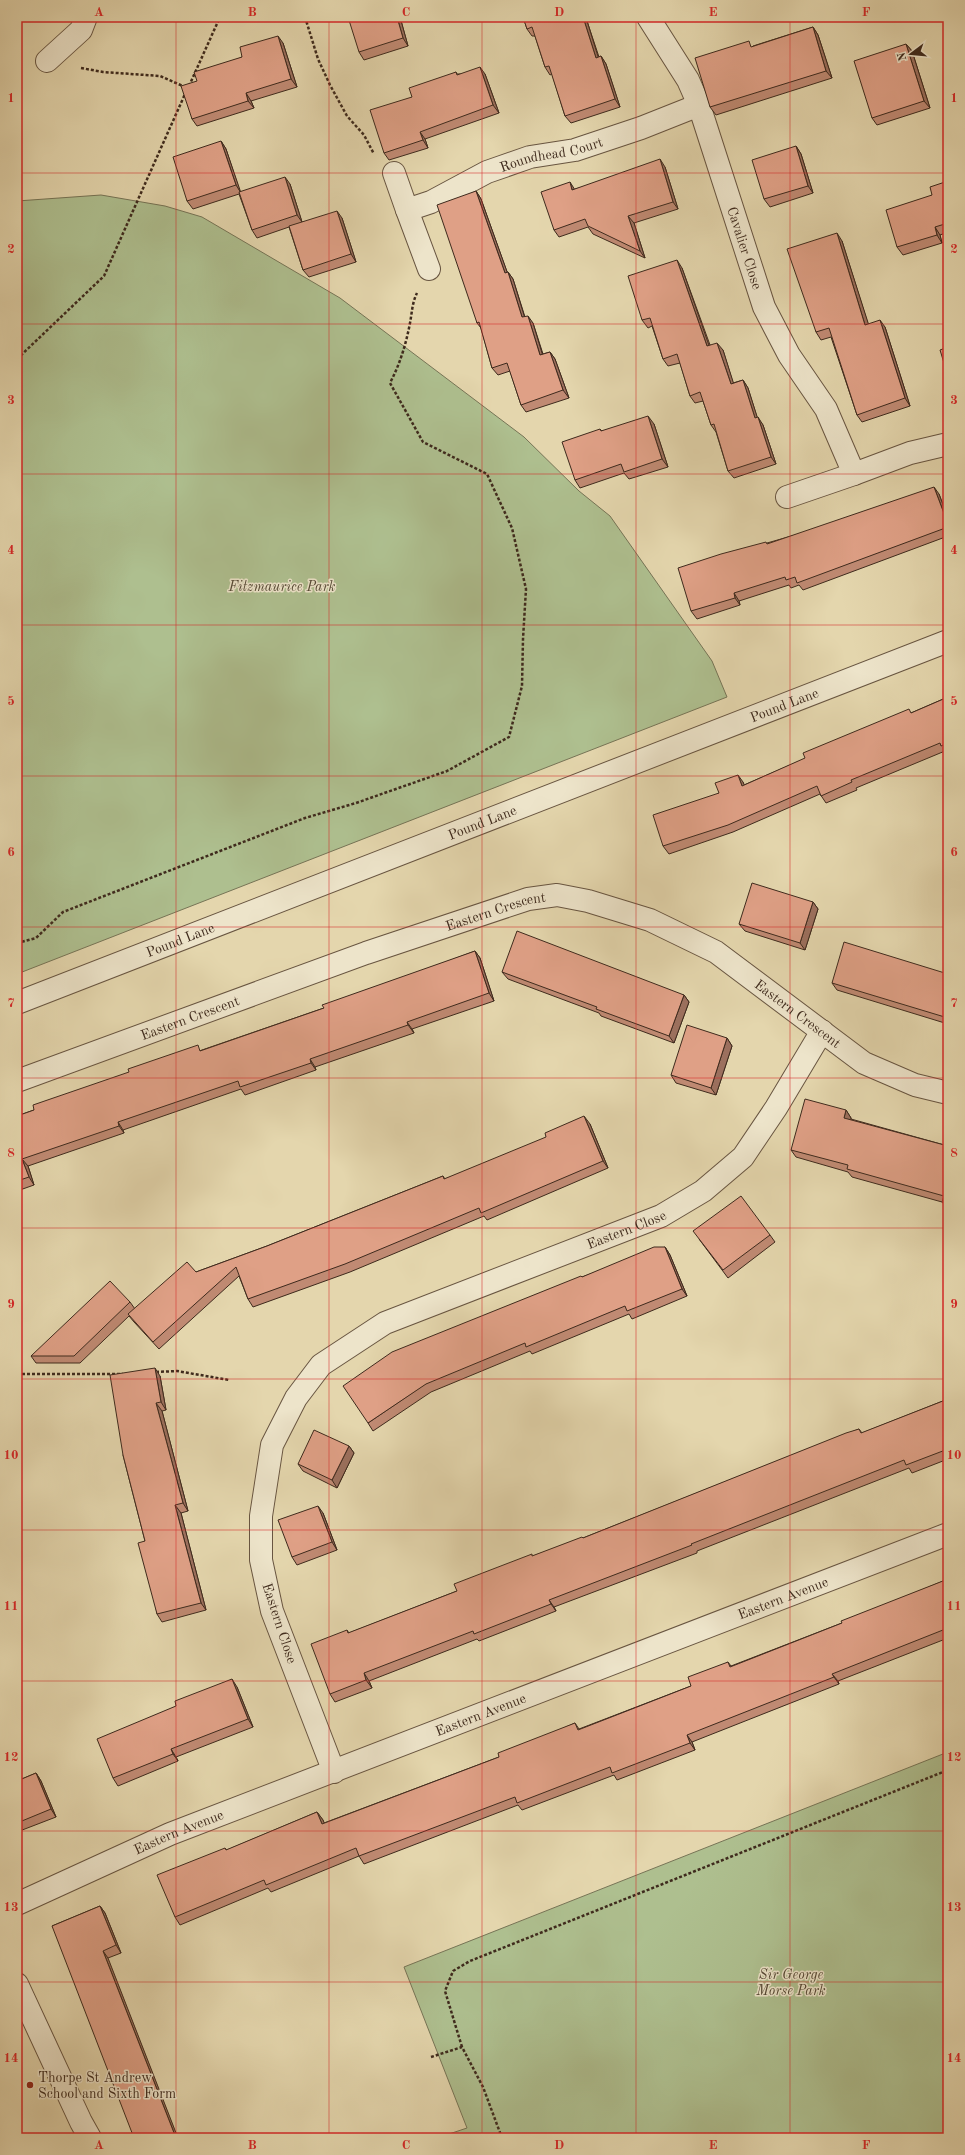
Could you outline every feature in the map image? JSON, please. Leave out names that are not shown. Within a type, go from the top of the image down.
[{"type":"street","points":[[47,61],[81,30],[86,17]]},
{"type":"street","name":"Cavalier Close","points":[[648,17],[688,80],[699,105],[764,307],[789,355],[826,409],[854,474]]},
{"type":"street","name":"Roundhead Court","points":[[407,210],[431,202],[487,172],[509,164],[530,157],[575,150],[641,128],[699,105]]},
{"type":"street","points":[[394,173],[429,269]]},
{"type":"street","points":[[787,497],[910,453],[948,444]]},
{"type":"street","name":"Pound Lane","points":[[17,1003],[948,641]]},
{"type":"street","name":"Eastern Crescent","points":[[17,1081],[366,953],[528,899],[557,895],[588,901],[650,920],[716,952],[864,1063],[915,1085],[948,1093]]},
{"type":"street","name":"Eastern Close","points":[[334,1772],[272,1611],[261,1560],[261,1516],[272,1445],[296,1398],[321,1365],[385,1323],[661,1216],[703,1191],[743,1157],[776,1108],[822,1031]]},
{"type":"street","name":"Eastern Avenue","points":[[17,1904],[170,1834],[948,1534]]},
{"type":"street","points":[[17,1984],[81,2122],[90,2138]]},
{"type":"path","points":[[17,359],[104,276],[220,17]]},
{"type":"path","points":[[305,17],[318,59],[347,116],[364,135],[376,158],[383,176],[394,173]]},
{"type":"path","points":[[47,61],[103,72],[160,76],[188,88]]},
{"type":"path","points":[[17,943],[36,938],[63,912],[305,818],[356,803],[447,771],[509,737],[522,686],[526,589],[512,528],[487,474],[423,442],[390,383],[400,365],[410,324],[413,301],[429,269]]},
{"type":"path","points":[[153,1372],[176,1371],[229,1380]]},
{"type":"path","points":[[17,1374],[130,1374]]},
{"type":"path","points":[[502,2138],[483,2087],[462,2047],[445,1991],[453,1971],[470,1961],[948,1770]]},
{"type":"path","points":[[431,2057],[462,2047]]},
{"type":"green space","name":"Fitzmaurice Park","points":[[101,195],[165,206],[202,217],[340,298],[524,437],[579,491],[610,516],[712,661],[727,697],[17,974],[17,201]]},
{"type":"green space","name":"Sir George Morse Park","points":[[948,1752],[948,2138],[437,2138],[467,2128],[404,1967]]},
{"type":"building","points":[[348,17],[397,17],[403,38],[359,52]]},
{"type":"building","points":[[523,17],[583,17],[596,58],[601,56],[615,99],[565,116],[549,66],[545,67],[532,27],[527,29]]},
{"type":"building","points":[[813,27],[826,71],[710,107],[695,58],[749,41],[751,47]]},
{"type":"building","points":[[278,36],[291,79],[246,93],[248,101],[192,119],[181,86],[197,81],[194,72],[242,57],[240,47]]},
{"type":"building","points":[[906,44],[924,101],[872,118],[854,61]]},
{"type":"building","points":[[480,67],[493,105],[420,132],[423,140],[384,153],[370,110],[412,97],[409,88],[456,72],[457,75]]},
{"type":"building","points":[[221,141],[236,185],[187,201],[173,157]]},
{"type":"building","points":[[796,146],[808,186],[764,199],[752,160]]},
{"type":"building","points":[[660,159],[673,202],[628,216],[640,251],[588,226],[585,219],[554,230],[541,192],[570,182],[572,190]]},
{"type":"building","points":[[285,177],[297,215],[252,230],[239,192]]},
{"type":"building","points":[[948,181],[948,223],[935,227],[937,235],[897,247],[886,210],[932,195],[930,187]]},
{"type":"building","points":[[476,191],[505,273],[508,272],[522,317],[528,316],[540,355],[550,352],[563,390],[521,405],[507,363],[492,368],[479,322],[477,323],[437,205]]},
{"type":"building","points":[[337,211],[351,254],[303,270],[289,226]]},
{"type":"building","points":[[837,233],[865,325],[880,320],[905,398],[857,415],[829,328],[816,332],[787,249]]},
{"type":"building","points":[[677,260],[707,346],[717,343],[731,384],[743,380],[755,418],[758,417],[771,457],[728,471],[714,424],[711,425],[700,392],[690,396],[677,354],[663,359],[650,318],[642,320],[628,276]]},
{"type":"building","points":[[948,347],[948,376],[940,350]]},
{"type":"building","points":[[648,416],[662,459],[624,472],[621,464],[575,480],[562,442],[600,429],[601,431]]},
{"type":"building","points":[[934,487],[948,527],[797,583],[795,577],[786,580],[785,577],[734,593],[735,598],[691,611],[678,568],[721,554],[766,542],[767,544]]},
{"type":"building","points":[[948,697],[948,743],[941,746],[940,743],[851,780],[852,782],[821,796],[817,786],[728,825],[663,846],[653,815],[719,793],[715,783],[738,775],[742,786],[805,758],[803,753],[909,709],[911,713]]},
{"type":"building","points":[[752,883],[813,902],[800,943],[739,924]]},
{"type":"building","points":[[517,931],[684,995],[669,1036],[596,1009],[597,1007],[502,972]]},
{"type":"building","points":[[844,942],[948,974],[948,1018],[832,983]]},
{"type":"building","points":[[475,951],[489,993],[407,1022],[408,1025],[310,1059],[311,1063],[240,1087],[238,1081],[118,1122],[119,1126],[22,1159],[29,1177],[17,1181],[17,1116],[34,1110],[33,1105],[129,1072],[128,1069],[198,1045],[200,1051],[324,1008],[322,1005]]},
{"type":"building","points":[[687,1025],[727,1038],[711,1088],[671,1075]]},
{"type":"building","points":[[805,1099],[846,1110],[844,1118],[948,1146],[948,1203],[942,1202],[944,1196],[847,1169],[848,1165],[791,1150]]},
{"type":"building","points":[[584,1116],[603,1161],[481,1213],[479,1208],[345,1264],[248,1299],[236,1267],[153,1342],[128,1314],[187,1262],[196,1272],[267,1246],[443,1176],[444,1179],[546,1137],[545,1133]]},
{"type":"building","points":[[741,1196],[770,1235],[723,1270],[693,1231]]},
{"type":"building","points":[[654,1247],[665,1247],[682,1289],[627,1311],[625,1306],[526,1347],[525,1343],[426,1384],[368,1423],[343,1386],[392,1352]]},
{"type":"building","points":[[110,1281],[130,1302],[74,1356],[31,1356]]},
{"type":"building","points":[[155,1368],[161,1402],[156,1403],[183,1503],[175,1505],[201,1603],[157,1614],[138,1543],[145,1541],[123,1455],[110,1375]]},
{"type":"building","points":[[948,1399],[948,1449],[906,1465],[904,1460],[691,1544],[692,1545],[549,1600],[551,1604],[474,1634],[473,1631],[364,1673],[366,1680],[330,1694],[311,1644],[347,1630],[348,1633],[457,1591],[454,1584],[532,1554],[532,1556],[582,1537],[583,1538],[846,1433],[859,1429],[861,1433]]},
{"type":"building","points":[[314,1430],[349,1446],[332,1480],[298,1464]]},
{"type":"building","points":[[318,1506],[332,1542],[292,1557],[278,1520]]},
{"type":"building","points":[[948,1579],[948,1628],[832,1674],[834,1677],[687,1735],[690,1743],[612,1773],[610,1767],[517,1803],[515,1797],[359,1856],[356,1848],[266,1885],[264,1880],[175,1917],[157,1875],[225,1848],[226,1850],[317,1812],[322,1824],[499,1757],[498,1753],[575,1723],[578,1730],[691,1686],[688,1677],[728,1662],[730,1667]]},
{"type":"building","points":[[232,1679],[248,1719],[171,1749],[173,1754],[113,1778],[97,1739],[176,1706],[175,1701]]},
{"type":"building","points":[[36,1773],[51,1809],[17,1823],[17,1781]]},
{"type":"building","points":[[100,1906],[116,1945],[103,1951],[176,2138],[134,2138],[52,1926]]},
{"type":"place","name":"Thorpe St Andrew School and Sixth Form","points":[[30,2085]]}]
